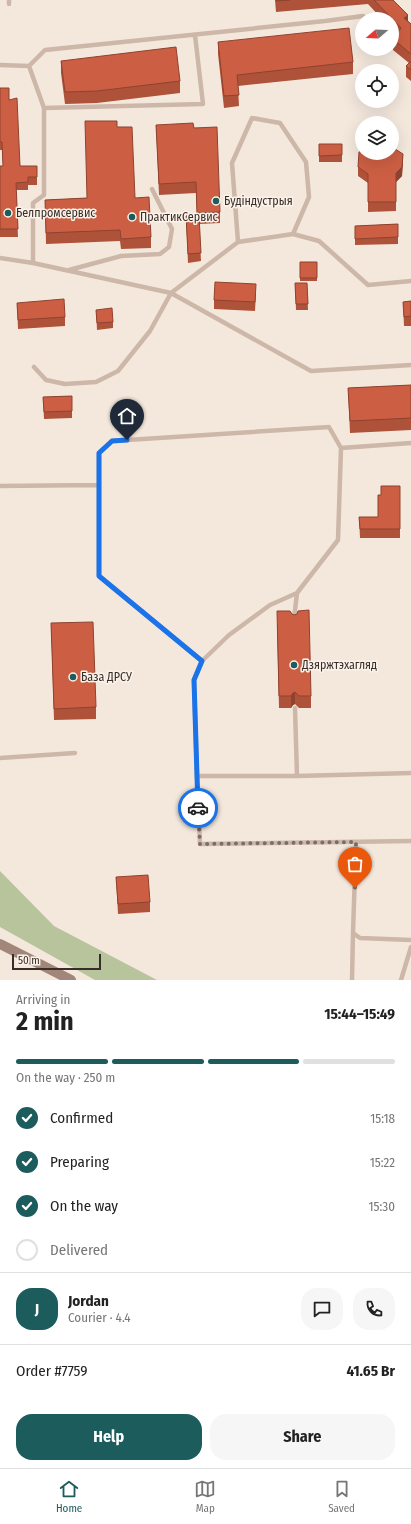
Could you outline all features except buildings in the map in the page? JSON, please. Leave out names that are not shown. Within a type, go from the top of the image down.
[{"type":"street","points":[[0,944],[71,980]]},
{"type":"lane","points":[[0,65],[29,66],[46,50],[355,17]]},
{"type":"lane","points":[[44,108],[203,104],[196,35]]},
{"type":"lane","points":[[29,66],[44,108],[44,195],[33,203],[33,263]]},
{"type":"lane","points":[[238,242],[232,163],[252,118],[280,123],[306,162],[309,197],[293,234]]},
{"type":"lane","points":[[68,270],[120,256],[160,254],[169,246],[172,229],[152,189]]},
{"type":"lane","points":[[34,367],[46,380],[65,384],[96,382],[118,371],[150,331],[171,293],[238,242],[293,234],[319,241],[368,285],[411,281]]},
{"type":"lane","points":[[0,258],[68,270],[171,293],[311,371],[411,364]]},
{"type":"lane","points":[[202,661],[99,576],[99,453],[112,441],[329,427],[341,448],[338,540],[297,593],[270,605],[229,635],[202,661],[194,680],[200,844],[411,841]]},
{"type":"lane","points":[[341,448],[411,443]]},
{"type":"lane","points":[[0,486],[99,484]]},
{"type":"lane","points":[[294,622],[297,593]]},
{"type":"lane","points":[[295,708],[297,776]]},
{"type":"lane","points":[[0,758],[75,753]]},
{"type":"lane","points":[[197,776],[297,776],[411,772]]},
{"type":"lane","points":[[352,980],[356,842]]},
{"type":"lane","points":[[353,933],[360,938],[411,940]]},
{"type":"lane","points":[[401,980],[411,947]]},
{"type":"green space","points":[[0,871],[54,926],[157,980],[95,980],[0,927]]},
{"type":"way so far","points":[[198,808],[200,844],[356,842],[355,888]]},
{"type":"place","name":"Будіндустрыя","points":[[216,201]]},
{"type":"place","name":"Белпромсервис","points":[[8,213]]},
{"type":"place","name":"ПрактикСервис","points":[[132,217]]},
{"type":"place","name":"Дзяржтэхагляд","points":[[294,665]]},
{"type":"place","name":"База ДРСУ","points":[[73,677]]},
{"type":"route","points":[[127,440],[112,441],[99,453],[99,576],[202,661],[194,680],[198,808]]}]
